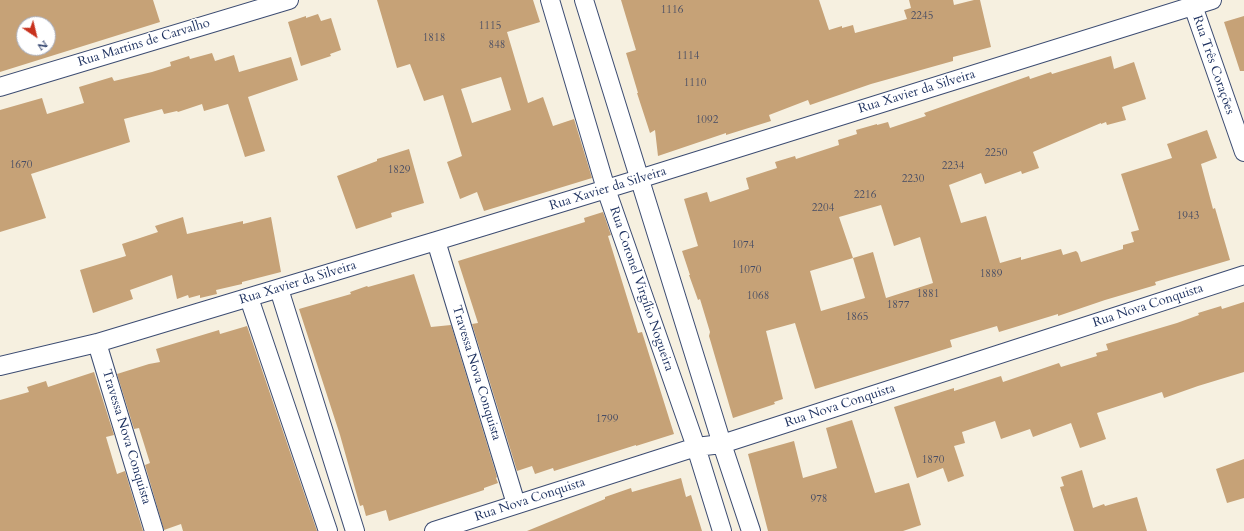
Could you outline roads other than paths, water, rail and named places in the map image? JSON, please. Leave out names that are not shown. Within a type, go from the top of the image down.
[{"type":"street","name":"Rua Martins de Carvalho","points":[[0,87],[288,0]]},
{"type":"street","name":"Rua Coronel Virgílio Nogueira","points":[[550,0],[606,189],[696,447],[722,531]]},
{"type":"street","points":[[584,0],[722,444],[751,531]]},
{"type":"street","name":"Rua Xavier da Silveira","points":[[0,366],[97,342],[249,298],[639,179],[1192,3],[1212,0]]},
{"type":"street","name":"Rua Três Corações","points":[[1192,3],[1244,152]]},
{"type":"street","name":"Travessa Nova Conquista","points":[[436,241],[516,504]]},
{"type":"street","name":"Rua Nova Conquista","points":[[434,531],[696,447],[722,444],[1244,275]]},
{"type":"street","points":[[279,288],[355,531]]},
{"type":"street","points":[[249,298],[328,531]]},
{"type":"street","name":"Travessa Nova Conquista","points":[[97,342],[154,531]]},
{"type":"street","points":[[294,429],[321,422]]}]
